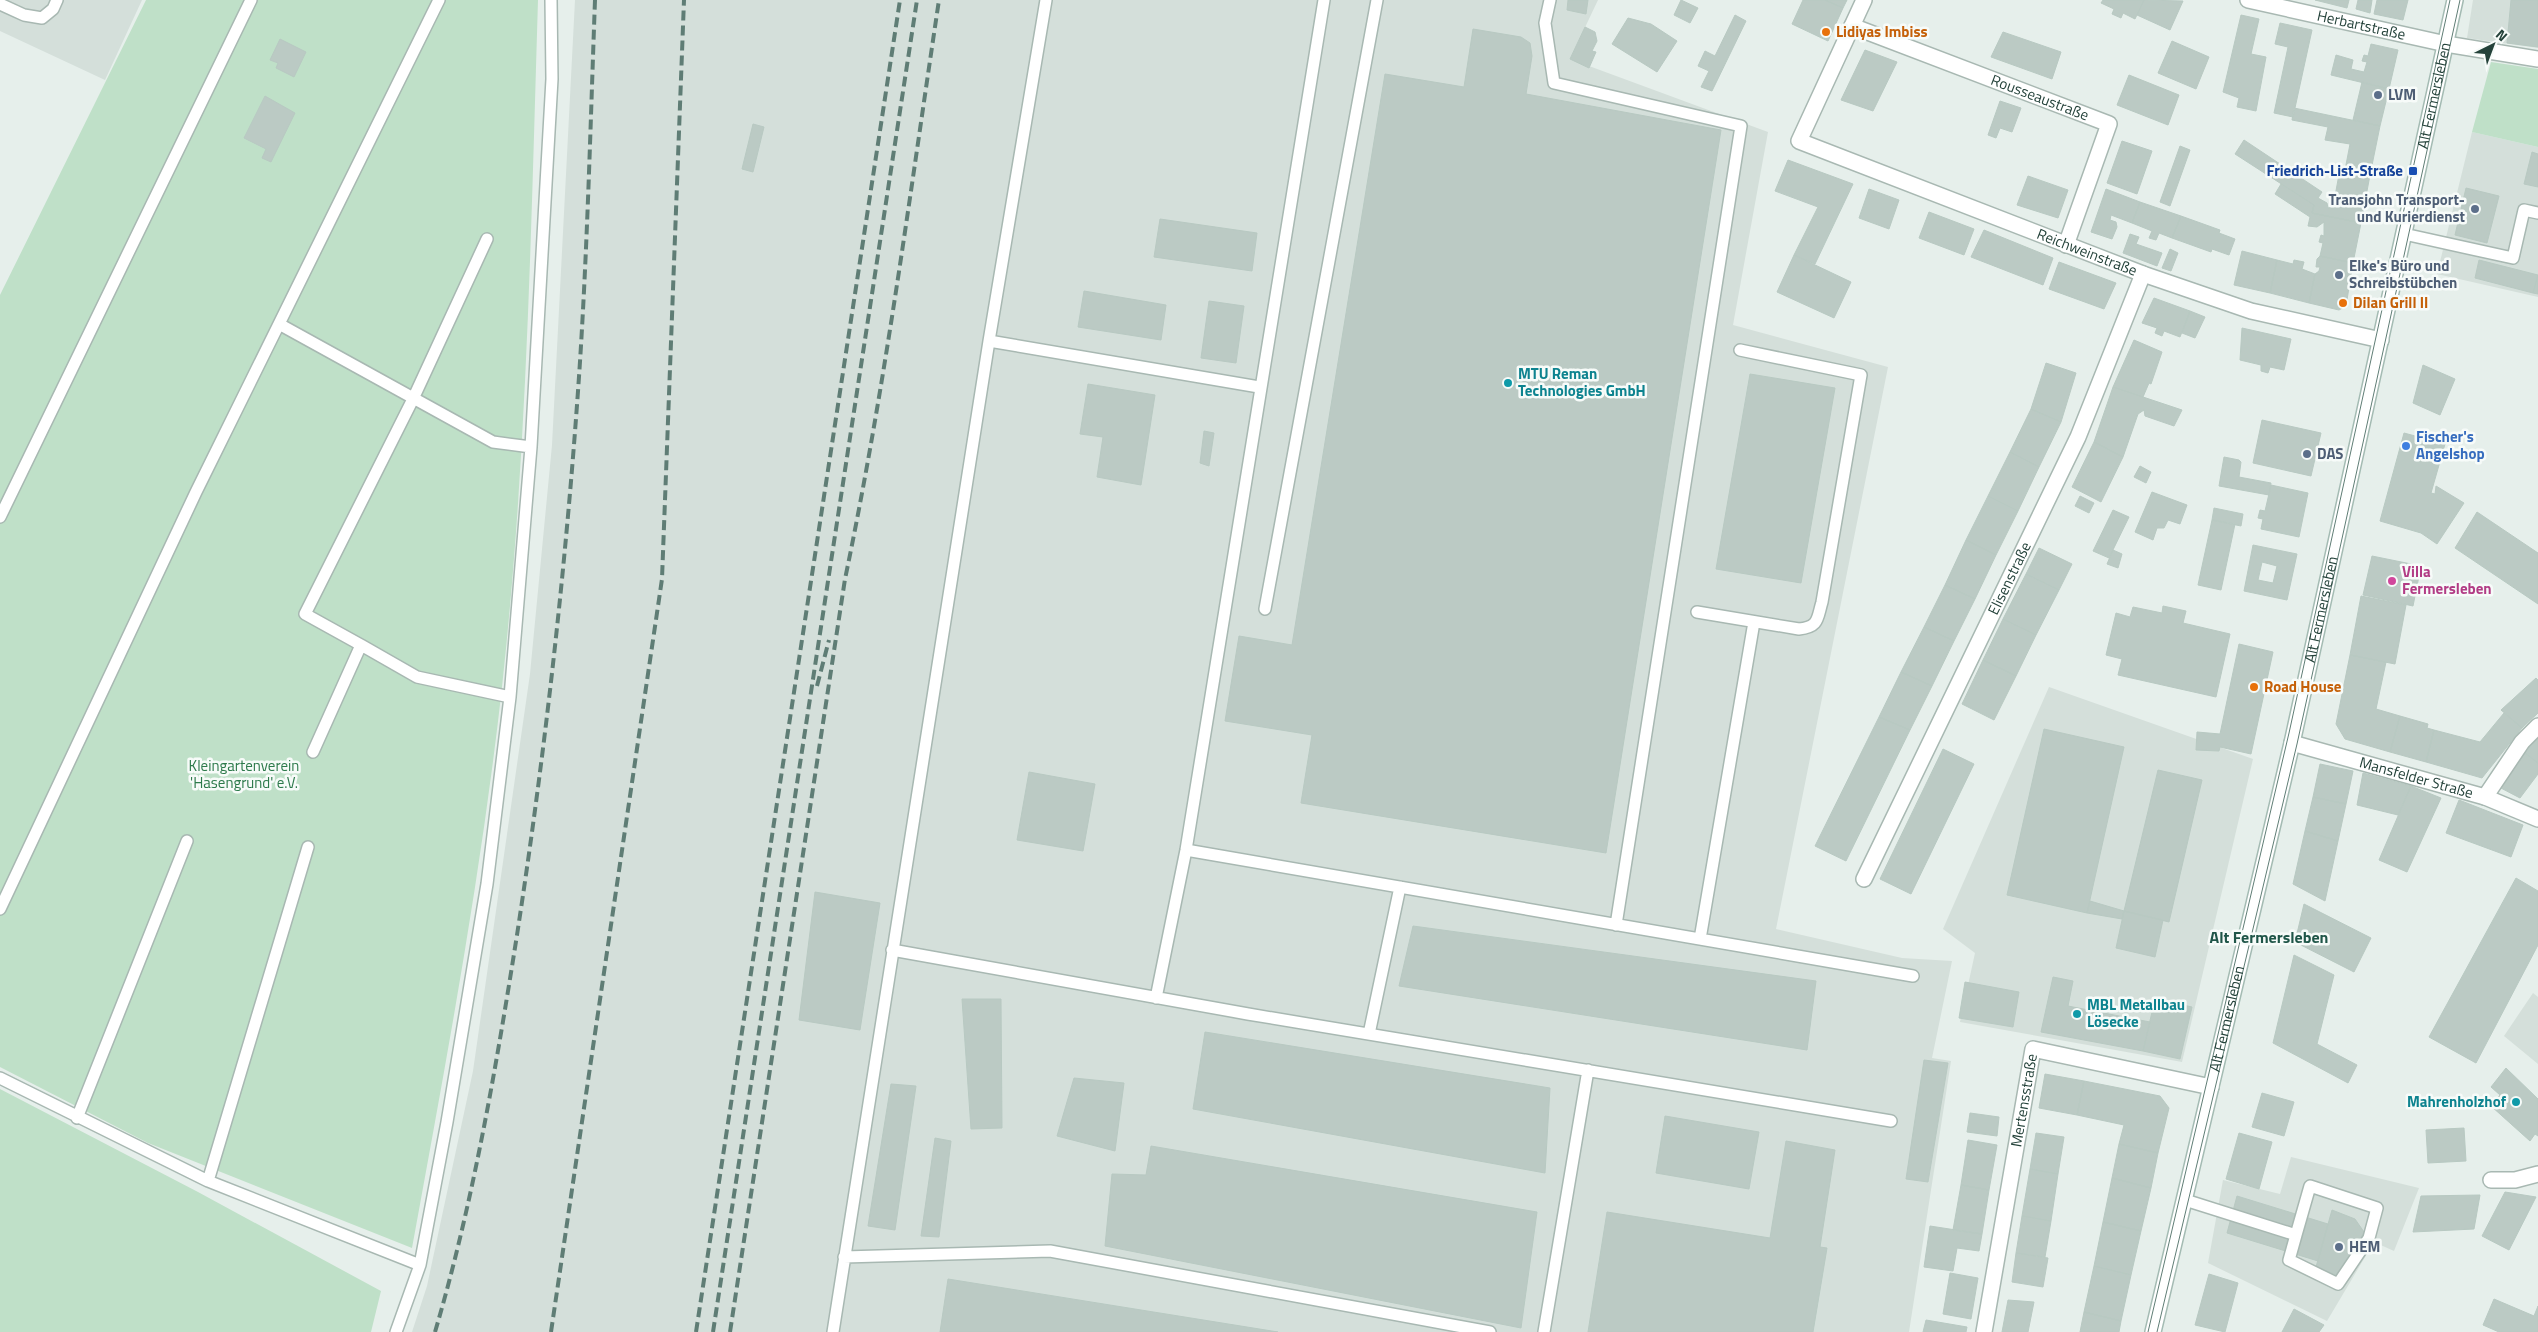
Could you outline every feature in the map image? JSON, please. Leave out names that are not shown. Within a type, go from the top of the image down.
[{"type":"street","points":[[1852,26],[1864,0]]},
{"type":"street","name":"Herbartstraße","points":[[2248,0],[2446,44],[2538,60]]},
{"type":"street","name":"Alt Fermersleben","points":[[2153,1332],[2292,743],[2455,0]]},
{"type":"street","name":"Reichweinstraße","points":[[1852,26],[1799,141],[2143,274],[2251,311],[2381,340]]},
{"type":"street","name":"Rousseaustraße","points":[[1852,26],[2109,124],[2066,245]]},
{"type":"street","name":"Elisenstraße","points":[[1864,879],[2078,437],[2143,274]]},
{"type":"street","points":[[2485,797],[2522,742],[2538,726]]},
{"type":"street","name":"Mansfelder Straße","points":[[2292,743],[2485,797],[2538,819]]},
{"type":"street","name":"Mertensstraße","points":[[1984,1332],[2033,1049],[2211,1087]]},
{"type":"street","points":[[2492,1180],[2515,1180],[2538,1174]]},
{"type":"lane","points":[[0,4],[24,15],[42,18],[52,9],[57,0]]},
{"type":"lane","points":[[0,517],[251,0]]},
{"type":"lane","points":[[0,909],[196,492],[438,0]]},
{"type":"lane","points":[[396,1332],[420,1265],[447,1122],[487,884],[510,697],[531,447],[552,79],[551,0]]},
{"type":"lane","points":[[833,1332],[989,341],[1046,0]]},
{"type":"lane","points":[[1156,998],[1186,850],[1259,387],[1324,0]]},
{"type":"lane","points":[[1265,609],[1377,0]]},
{"type":"lane","points":[[1550,0],[1545,23],[1554,83],[1741,126],[1616,925]]},
{"type":"lane","points":[[2404,234],[2513,258],[2524,210],[2538,213]]},
{"type":"lane","points":[[487,239],[413,399],[305,614],[417,677],[510,697]]},
{"type":"lane","points":[[279,324],[493,442],[531,447]]},
{"type":"lane","points":[[989,341],[1259,387]]},
{"type":"lane","points":[[1697,612],[1799,629],[1811,628],[1816,622],[1822,602],[1861,375],[1740,350]]},
{"type":"lane","points":[[1700,939],[1754,622]]},
{"type":"lane","points":[[313,752],[360,645]]},
{"type":"lane","points":[[77,1118],[187,841]]},
{"type":"lane","points":[[208,1181],[308,847]]},
{"type":"lane","points":[[1186,850],[1913,976]]},
{"type":"lane","points":[[1369,1034],[1400,888]]},
{"type":"lane","points":[[892,950],[1156,998],[1891,1121]]},
{"type":"lane","points":[[1544,1332],[1588,1070]]},
{"type":"lane","points":[[0,1078],[77,1118],[208,1181],[420,1265]]},
{"type":"lane","points":[[2310,1186],[2378,1208],[2369,1238],[2338,1284],[2289,1260],[2296,1235],[2310,1186]]},
{"type":"lane","points":[[2185,1200],[2296,1235]]},
{"type":"lane","points":[[844,1257],[1050,1251],[1490,1332]]},
{"type":"shaded area","points":[[0,0],[142,0],[105,80],[0,31]]},
{"type":"shaded area","points":[[575,0],[1598,0],[1570,59],[1768,132],[1733,325],[1888,367],[1776,929],[1902,958],[1952,961],[1932,1058],[1951,1061],[1909,1332],[412,1332],[427,1286],[473,1071],[530,674],[552,445]]},
{"type":"shaded area","points":[[2473,0],[2538,0],[2538,48],[2467,38]]},
{"type":"shaded area","points":[[2472,132],[2538,147],[2538,297],[2437,274]]},
{"type":"shaded area","points":[[2049,687],[2253,759],[2182,1062],[1960,1022],[1975,953],[1943,929]]},
{"type":"shaded area","points":[[2533,993],[2538,997],[2538,1064],[2504,1036]]},
{"type":"shaded area","points":[[2291,1157],[2419,1188],[2394,1251],[2374,1242],[2327,1321],[2208,1263],[2223,1180],[2280,1194]]},
{"type":"green space","name":"Kleingartenverein 'Hasengrund' e.V.","points":[[146,0],[538,0],[523,430],[502,687],[473,899],[412,1248],[148,1143],[0,1067],[0,295]]},
{"type":"green space","points":[[2491,62],[2538,69],[2538,147],[2472,132]]},
{"type":"green space","points":[[0,1089],[198,1192],[381,1291],[371,1332],[0,1332]]},
{"type":"building","points":[[1568,0],[1588,0],[1586,14],[1567,10]]},
{"type":"building","points":[[1681,0],[1698,8],[1690,23],[1674,15]]},
{"type":"building","points":[[1803,0],[1825,0],[1843,8],[1828,41],[1792,24]]},
{"type":"building","points":[[1825,0],[1847,0],[1843,8]]},
{"type":"building","points":[[2103,0],[2144,0],[2135,19],[2123,13],[2121,18],[2112,14],[2114,9],[2101,3]]},
{"type":"building","points":[[2144,0],[2183,1],[2170,30],[2137,15]]},
{"type":"building","points":[[2315,0],[2349,0],[2347,8]]},
{"type":"building","points":[[2358,0],[2372,0],[2370,13],[2356,9]]},
{"type":"building","points":[[2377,0],[2408,0],[2403,20],[2374,14]]},
{"type":"building","points":[[2511,0],[2538,0],[2538,47],[2507,43]]},
{"type":"building","points":[[1735,15],[1746,21],[1712,91],[1701,87],[1709,71],[1698,66],[1705,51],[1715,56]]},
{"type":"building","points":[[2241,15],[2259,19],[2251,54],[2266,57],[2256,111],[2237,107],[2239,98],[2223,92]]},
{"type":"building","points":[[1628,18],[1651,24],[1677,41],[1657,72],[1612,44]]},
{"type":"building","points":[[2280,23],[2312,30],[2293,117],[2274,113],[2288,47],[2275,44]]},
{"type":"building","points":[[1585,27],[1595,32],[1597,41],[1592,51],[1596,52],[1589,68],[1570,59]]},
{"type":"building","name":"MTU Reman Technologies GmbH","points":[[1473,29],[1521,37],[1530,43],[1532,56],[1526,94],[1721,130],[1606,853],[1301,803],[1312,735],[1225,721],[1239,636],[1292,645],[1385,74],[1464,87]]},
{"type":"building","points":[[2003,32],[2061,52],[2052,79],[1991,57]]},
{"type":"building","points":[[280,39],[306,52],[294,77],[276,68],[278,63],[270,60]]},
{"type":"building","points":[[2172,41],[2209,57],[2196,89],[2158,73]]},
{"type":"building","points":[[2371,44],[2398,50],[2389,89],[2331,75],[2336,55],[2353,60],[2351,69],[2364,72],[2367,62],[2362,61],[2364,55],[2368,56]]},
{"type":"building","points":[[1865,50],[1897,62],[1873,111],[1841,100]]},
{"type":"building","points":[[2129,75],[2179,95],[2168,125],[2117,105]]},
{"type":"building","points":[[2362,82],[2389,89],[2380,126],[2353,120]]},
{"type":"building","points":[[265,96],[295,113],[271,162],[262,158],[266,149],[244,138]]},
{"type":"building","points":[[2000,101],[2021,108],[2012,132],[2000,128],[1996,138],[1988,135]]},
{"type":"building","points":[[2294,108],[2380,126],[2370,175],[2345,170],[2350,144],[2325,140],[2328,127],[2292,120]]},
{"type":"building","points":[[753,124],[764,127],[753,172],[742,169]]},
{"type":"building","points":[[2244,140],[2322,192],[2318,198],[2327,203],[2328,208],[2333,207],[2340,169],[2370,175],[2361,223],[2312,213],[2314,205],[2235,154]]},
{"type":"building","points":[[2122,141],[2152,151],[2137,194],[2107,183]]},
{"type":"building","points":[[2180,146],[2190,150],[2170,206],[2160,202]]},
{"type":"building","points":[[2532,152],[2538,154],[2538,187],[2524,184]]},
{"type":"building","points":[[1788,160],[1853,184],[1815,264],[1794,255],[1818,207],[1775,191]]},
{"type":"building","points":[[2028,176],[2068,190],[2058,218],[2017,205]]},
{"type":"building","points":[[2281,184],[2314,205],[2312,213],[2361,223],[2353,263],[2320,256],[2323,243],[2319,242],[2321,235],[2324,236],[2324,222],[2317,227],[2308,226],[2310,217],[2275,194]]},
{"type":"building","points":[[2466,188],[2499,196],[2487,243],[2455,235]]},
{"type":"building","points":[[1869,189],[1899,200],[1889,229],[1859,218]]},
{"type":"building","points":[[2106,189],[2140,202],[2132,223],[2111,215],[2110,220],[2116,222],[2117,227],[2112,239],[2091,232]]},
{"type":"building","points":[[2140,202],[2181,216],[2172,238],[2159,233],[2156,240],[2149,238],[2152,231],[2132,223]]},
{"type":"building","points":[[1929,212],[1974,229],[1964,255],[1919,238]]},
{"type":"building","points":[[2181,216],[2220,230],[2219,233],[2235,239],[2229,255],[2212,249],[2211,252],[2172,238]]},
{"type":"building","points":[[1160,219],[1257,233],[1252,271],[1154,257]]},
{"type":"building","points":[[1984,230],[2053,258],[2043,285],[1971,257]]},
{"type":"building","points":[[2130,234],[2139,237],[2136,244],[2162,253],[2157,266],[2123,253]]},
{"type":"building","points":[[2170,249],[2178,253],[2171,271],[2162,268]]},
{"type":"building","points":[[2242,251],[2277,260],[2270,293],[2234,285]]},
{"type":"building","points":[[1794,255],[1851,282],[1834,318],[1777,292]]},
{"type":"building","points":[[2320,256],[2353,263],[2346,306],[2339,310],[2309,303],[2315,274],[2319,271],[2320,267],[2316,267],[2317,259]]},
{"type":"building","points":[[2277,260],[2293,264],[2294,260],[2304,262],[2302,269],[2315,274],[2309,303],[2270,293]]},
{"type":"building","points":[[2479,260],[2538,275],[2533,293],[2475,278]]},
{"type":"building","points":[[2059,262],[2116,283],[2104,309],[2049,289]]},
{"type":"building","points":[[2538,275],[2538,294],[2533,293]]},
{"type":"building","points":[[1084,291],[1166,305],[1161,340],[1078,327]]},
{"type":"building","points":[[2154,298],[2190,311],[2180,337],[2164,331],[2162,336],[2155,333],[2157,328],[2142,323]]},
{"type":"building","points":[[1209,301],[1244,306],[1236,363],[1201,358]]},
{"type":"building","points":[[2190,311],[2205,317],[2195,338],[2182,333]]},
{"type":"building","points":[[2242,328],[2291,339],[2284,370],[2270,367],[2268,373],[2261,371],[2261,365],[2240,360]]},
{"type":"building","points":[[2134,340],[2162,352],[2151,384],[2149,383],[2143,397],[2113,387]]},
{"type":"building","points":[[2046,363],[2076,373],[2061,422],[2031,409]]},
{"type":"building","points":[[2423,365],[2455,379],[2440,415],[2413,403]]},
{"type":"building","points":[[1750,374],[1835,388],[1801,583],[1716,569]]},
{"type":"building","points":[[1088,384],[1155,395],[1141,485],[1097,477],[1103,437],[1080,434]]},
{"type":"building","points":[[2113,387],[2182,410],[2174,426],[2145,416],[2144,410],[2138,414],[2123,457],[2094,442]]},
{"type":"building","points":[[2031,409],[2061,422],[2039,467],[2010,452]]},
{"type":"building","points":[[2262,420],[2321,433],[2311,476],[2253,463]]},
{"type":"building","points":[[1204,431],[1214,433],[1209,466],[1200,463]]},
{"type":"building","points":[[2404,433],[2445,444],[2431,493],[2435,494],[2436,486],[2464,503],[2437,544],[2421,533],[2380,521]]},
{"type":"building","points":[[2094,442],[2123,457],[2101,502],[2072,487]]},
{"type":"building","points":[[2010,452],[2039,467],[2018,511],[1988,496]]},
{"type":"building","points":[[2224,457],[2241,462],[2239,477],[2271,483],[2269,495],[2219,486]]},
{"type":"building","points":[[2140,466],[2151,472],[2146,483],[2134,477]]},
{"type":"building","points":[[2271,485],[2308,493],[2299,537],[2261,529],[2263,519],[2258,518],[2260,510],[2265,511]]},
{"type":"building","points":[[2152,492],[2187,505],[2180,524],[2168,520],[2164,528],[2157,528],[2153,540],[2135,532]]},
{"type":"building","points":[[1988,496],[2018,511],[1996,555],[1966,540]]},
{"type":"building","points":[[2080,496],[2094,503],[2089,513],[2075,506]]},
{"type":"building","points":[[2214,508],[2243,514],[2241,526],[2212,520]]},
{"type":"building","points":[[2113,510],[2129,517],[2109,558],[2093,551]]},
{"type":"building","points":[[2477,512],[2538,553],[2538,604],[2455,548]]},
{"type":"building","points":[[2212,520],[2235,524],[2221,590],[2198,585]]},
{"type":"building","points":[[1966,540],[1996,555],[1975,599],[1945,585]]},
{"type":"building","points":[[2253,545],[2297,554],[2287,600],[2244,591]],"holes":[[[2262,562],[2277,566],[2273,583],[2258,580]]]},
{"type":"building","points":[[2039,548],[2072,564],[2059,590],[2026,574]]},
{"type":"building","points":[[2113,550],[2122,554],[2118,568],[2107,564]]},
{"type":"building","name":"Villa Fermersleben","points":[[2372,556],[2421,566],[2413,606],[2363,595]]},
{"type":"building","points":[[2026,574],[2059,590],[2036,635],[2003,619]]},
{"type":"building","points":[[1945,585],[1975,599],[1954,641],[1924,627]]},
{"type":"building","points":[[2361,596],[2406,605],[2395,664],[2350,655]]},
{"type":"building","points":[[2163,606],[2186,611],[2183,623],[2230,634],[2216,697],[2118,675],[2122,659],[2106,655],[2116,613],[2130,617],[2133,607],[2162,613]]},
{"type":"building","points":[[2003,619],[2036,635],[2016,676],[1983,660]]},
{"type":"building","points":[[1924,627],[1954,641],[1932,686],[1901,672]]},
{"type":"building","points":[[2239,644],[2273,652],[2251,754],[2220,747],[2219,751],[2196,750],[2197,732],[2220,734]]},
{"type":"building","points":[[2350,655],[2386,662],[2376,709],[2400,716],[2390,752],[2345,739],[2336,724]]},
{"type":"building","points":[[1983,660],[2016,676],[1994,720],[1962,704]]},
{"type":"building","points":[[1901,672],[1932,686],[1910,730],[1879,717]]},
{"type":"building","points":[[2536,678],[2538,680],[2538,713],[2522,728],[2501,710]]},
{"type":"building","points":[[2504,713],[2522,728],[2482,778],[2426,762],[2434,730],[2480,742]]},
{"type":"building","points":[[2400,716],[2428,724],[2427,728],[2434,730],[2426,762],[2390,752]]},
{"type":"building","points":[[1879,717],[1910,730],[1846,861],[1815,846]]},
{"type":"building","points":[[2044,729],[2124,747],[2087,913],[2007,895]]},
{"type":"building","points":[[2538,737],[2538,763],[2525,753]]},
{"type":"building","points":[[1943,749],[1974,764],[1911,894],[1880,879]]},
{"type":"building","points":[[2525,753],[2538,763],[2538,774],[2520,798],[2499,787]]},
{"type":"building","points":[[2320,764],[2353,771],[2346,804],[2313,797]]},
{"type":"building","points":[[2158,770],[2202,780],[2169,922],[2124,911]]},
{"type":"building","points":[[1029,772],[1095,784],[1083,851],[1017,840]]},
{"type":"building","points":[[2363,773],[2411,786],[2398,815],[2357,805]]},
{"type":"building","points":[[2411,786],[2441,798],[2407,872],[2379,860]]},
{"type":"building","points":[[2313,797],[2346,804],[2338,841],[2305,831]]},
{"type":"building","points":[[2459,800],[2523,825],[2511,857],[2446,833]]},
{"type":"building","points":[[2305,831],[2338,841],[2325,901],[2293,884]]},
{"type":"building","points":[[2516,878],[2538,891],[2538,945],[2476,1063],[2429,1037]]},
{"type":"building","points":[[815,892],[880,903],[860,1030],[799,1020]]},
{"type":"building","points":[[2090,901],[2124,911],[2122,919],[2087,913]]},
{"type":"building","points":[[2304,904],[2371,938],[2354,972],[2295,942]]},
{"type":"building","points":[[2124,911],[2163,920],[2155,957],[2116,948]]},
{"type":"building","points":[[1413,926],[1816,981],[1807,1050],[1399,986]]},
{"type":"building","points":[[2294,955],[2334,975],[2317,1044],[2357,1065],[2348,1083],[2273,1043]]},
{"type":"building","name":"MBL Metallbau Lösecke","points":[[2053,977],[2073,981],[2068,1006],[2150,1022],[2143,1051],[2041,1032]]},
{"type":"building","points":[[1965,982],[2019,992],[2013,1027],[1959,1018]]},
{"type":"building","points":[[962,999],[1001,999],[1002,1128],[971,1129]]},
{"type":"building","points":[[2155,999],[2192,1007],[2180,1059],[2143,1051]]},
{"type":"building","points":[[1205,1032],[1550,1088],[1545,1173],[1193,1109]]},
{"type":"building","points":[[1924,1060],[1948,1063],[1928,1182],[1906,1179]]},
{"type":"building","name":"Mahrenholzhof","points":[[2506,1068],[2538,1099],[2538,1136],[2535,1134],[2530,1141],[2491,1106],[2500,1095],[2491,1087]]},
{"type":"building","points":[[2045,1074],[2084,1081],[2077,1115],[2039,1108]]},
{"type":"building","points":[[1074,1078],[1124,1083],[1115,1151],[1057,1136]]},
{"type":"building","points":[[2084,1081],[2160,1096],[2169,1108],[2158,1153],[2119,1144],[2124,1125],[2077,1115]]},
{"type":"building","points":[[891,1084],[916,1086],[895,1230],[868,1226]]},
{"type":"building","points":[[2262,1093],[2294,1102],[2284,1136],[2252,1127]]},
{"type":"building","points":[[1970,1113],[1999,1117],[1997,1136],[1967,1132]]},
{"type":"building","points":[[1665,1116],[1759,1132],[1749,1189],[1656,1173]]},
{"type":"building","points":[[2464,1128],[2466,1161],[2428,1163],[2426,1130]]},
{"type":"building","points":[[2036,1133],[2064,1137],[2058,1174],[2030,1169]]},
{"type":"building","points":[[2239,1133],[2272,1142],[2259,1189],[2226,1179]]},
{"type":"building","points":[[935,1138],[951,1141],[939,1237],[921,1236]]},
{"type":"building","points":[[1968,1140],[1997,1145],[1989,1190],[1961,1185]]},
{"type":"building","points":[[1786,1141],[1835,1150],[1820,1247],[1827,1248],[1813,1332],[1588,1332],[1607,1212],[1770,1238]]},
{"type":"building","points":[[2119,1144],[2158,1153],[2151,1188],[2112,1178]]},
{"type":"building","points":[[1151,1146],[1537,1212],[1521,1328],[1105,1246],[1112,1174],[1146,1175]]},
{"type":"building","points":[[2030,1169],[2058,1174],[2051,1221],[2022,1216]]},
{"type":"building","points":[[2112,1178],[2151,1188],[2141,1231],[2103,1222]]},
{"type":"building","points":[[1961,1185],[1989,1190],[1982,1234],[1953,1230]]},
{"type":"building","points":[[2505,1192],[2536,1197],[2509,1250],[2482,1236]]},
{"type":"building","points":[[2480,1195],[2474,1229],[2413,1232],[2421,1196]]},
{"type":"building","points":[[2237,1196],[2328,1224],[2318,1261],[2227,1233]]},
{"type":"building","name":"HEM","points":[[2332,1210],[2355,1219],[2364,1232],[2339,1276],[2316,1267]]},
{"type":"building","points":[[2022,1216],[2051,1221],[2045,1257],[2016,1253]]},
{"type":"building","points":[[2103,1222],[2141,1231],[2131,1275],[2094,1266]]},
{"type":"building","points":[[1930,1226],[1982,1234],[1979,1251],[1957,1248],[1953,1271],[1924,1267]]},
{"type":"building","points":[[2016,1253],[2048,1258],[2043,1287],[2012,1282]]},
{"type":"building","points":[[2094,1266],[2131,1275],[2121,1321],[2084,1312]]},
{"type":"building","points":[[1950,1273],[1978,1278],[1971,1319],[1943,1314]]},
{"type":"building","points":[[2209,1274],[2238,1283],[2225,1332],[2195,1325]]},
{"type":"building","points":[[948,1279],[1278,1332],[940,1332]]},
{"type":"building","points":[[2494,1299],[2534,1316],[2538,1306],[2538,1332],[2499,1332],[2483,1325]]},
{"type":"building","points":[[2008,1300],[2034,1302],[2028,1332],[2002,1332]]},
{"type":"building","points":[[2294,1309],[2324,1325],[2319,1332],[2282,1332]]},
{"type":"building","points":[[2084,1312],[2121,1321],[2119,1332],[2080,1332]]},
{"type":"building","points":[[1926,1320],[1967,1327],[1966,1332],[1923,1332]]},
{"type":"tram line","points":[[2148,1332],[2289,733],[2450,0]]},
{"type":"tram line","points":[[2157,1332],[2297,744],[2460,0]]},
{"type":"railway","points":[[435,1332],[461,1234],[492,1085],[517,935],[544,737],[566,538],[577,405],[586,253],[595,0]]},
{"type":"railway","points":[[551,1332],[662,579],[684,0]]},
{"type":"railway","points":[[696,1332],[900,0]]},
{"type":"railway","points":[[713,1332],[917,0]]},
{"type":"railway","points":[[730,1332],[845,579],[885,363],[939,0]]},
{"type":"railway","points":[[817,686],[829,640]]},
{"type":"place","name":"Lidiyas Imbiss","points":[[1826,32]]},
{"type":"place","name":"LVM","points":[[2378,95]]},
{"type":"place","name":"Friedrich-List-Straße","points":[[2413,171]]},
{"type":"place","name":"Transjohn Transport- und Kurierdienst","points":[[2475,209]]},
{"type":"place","name":"Elke's Büro und Schreibstübchen","points":[[2339,275]]},
{"type":"place","name":"Dilan Grill II","points":[[2343,303]]},
{"type":"place","name":"MTU Reman Technologies GmbH","points":[[1508,383]]},
{"type":"place","name":"Fischer's Angelshop","points":[[2406,446]]},
{"type":"place","name":"DAS","points":[[2307,454]]},
{"type":"place","name":"Villa Fermersleben","points":[[2392,581]]},
{"type":"place","name":"Road House","points":[[2254,687]]},
{"type":"place","name":"MBL Metallbau Lösecke","points":[[2077,1014]]},
{"type":"place","name":"Mahrenholzhof","points":[[2516,1102]]},
{"type":"place","name":"HEM","points":[[2339,1247]]},
{"type":"district","name":"Alt Fermersleben","points":[[2269,937]]}]
